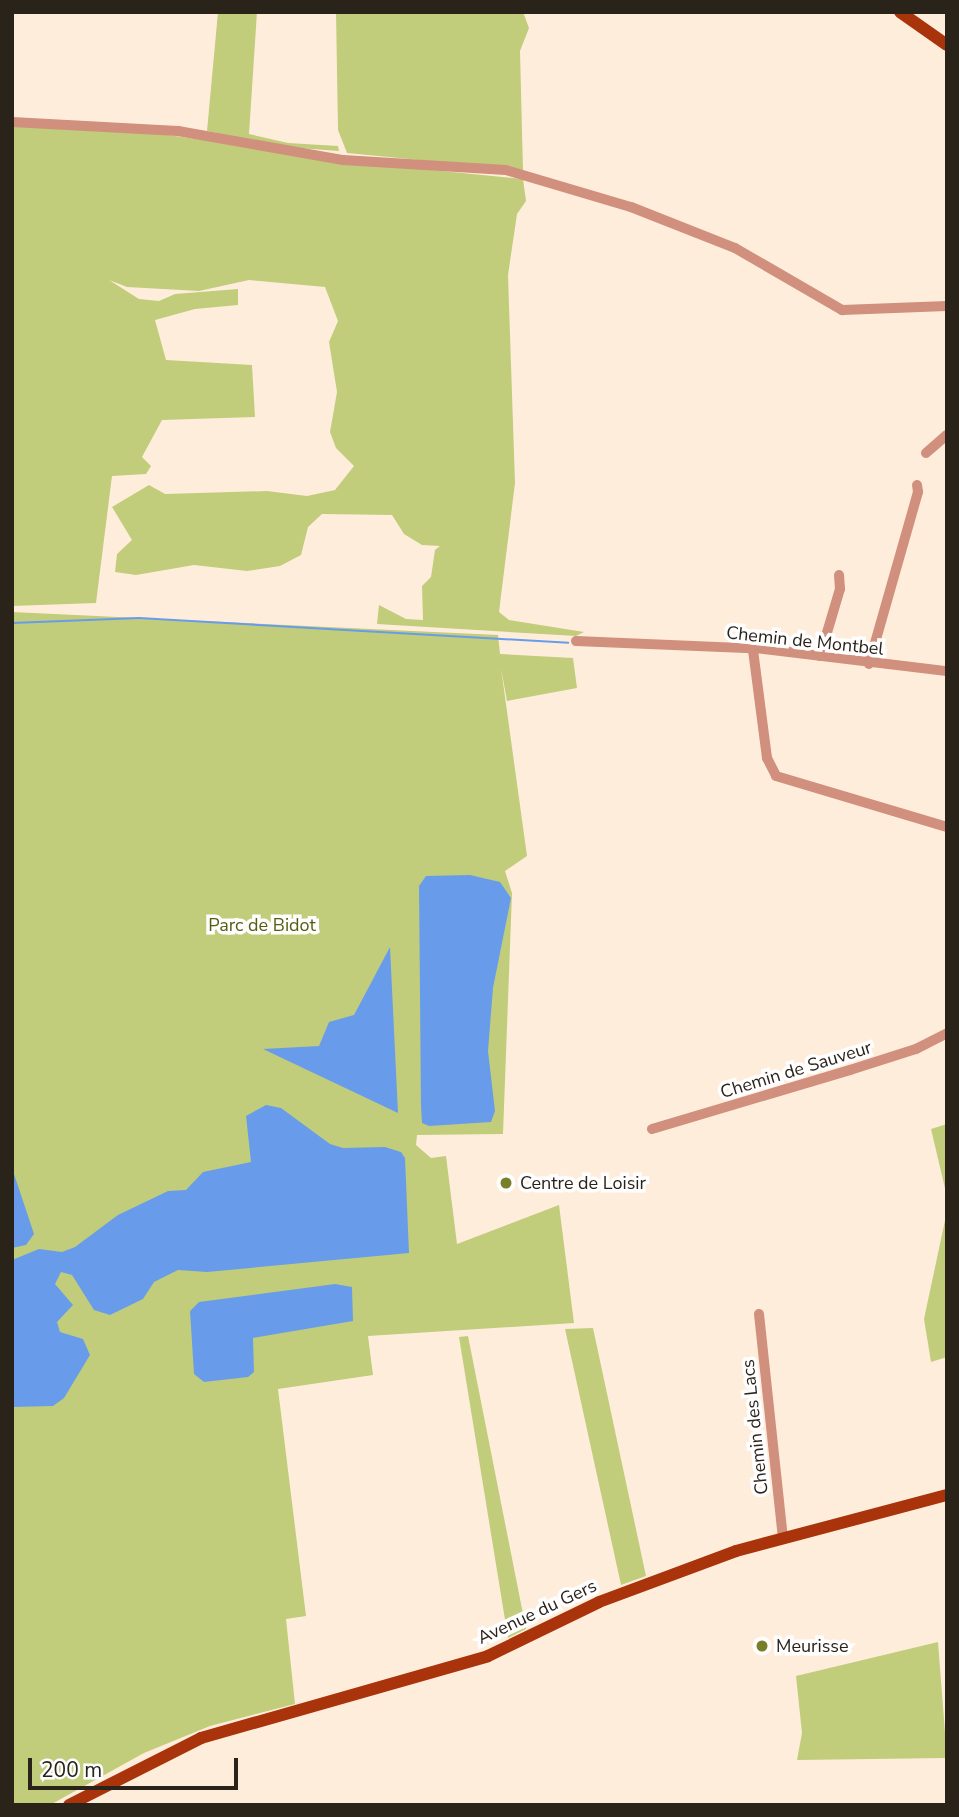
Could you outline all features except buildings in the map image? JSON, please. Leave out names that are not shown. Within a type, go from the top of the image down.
[{"type":"main road","points":[[900,12],[947,45]]},
{"type":"main road","name":"Avenue du Gers","points":[[69,1805],[201,1738],[488,1656],[599,1602],[783,1537],[947,1495]]},
{"type":"street","points":[[12,122],[178,131],[343,160],[506,170],[631,207],[735,248],[842,310],[947,306]]},
{"type":"street","points":[[926,453],[947,435]]},
{"type":"street","points":[[869,664],[918,492],[916,485]]},
{"type":"street","points":[[820,656],[840,589],[839,575]]},
{"type":"street","name":"Chemin de Montbel","points":[[576,641],[753,650],[947,671]]},
{"type":"street","points":[[753,650],[767,758],[776,776],[947,827]]},
{"type":"street","name":"Chemin de Sauveur","points":[[652,1129],[890,1057],[947,1033]]},
{"type":"street","name":"Chemin des Lacs","points":[[759,1314],[783,1537]]},
{"type":"green space","points":[[218,12],[257,12],[249,134],[288,143],[338,146],[339,151],[285,147],[207,131]]},
{"type":"green space","points":[[336,12],[523,12],[529,28],[520,51],[523,170],[347,153],[338,130]]},
{"type":"green space","points":[[12,126],[120,128],[361,163],[523,179],[526,201],[517,214],[508,275],[515,483],[499,612],[509,620],[584,632],[576,636],[377,624],[379,605],[406,619],[423,620],[422,586],[431,577],[435,550],[440,546],[422,545],[404,534],[392,515],[322,514],[308,527],[301,555],[280,566],[247,571],[194,565],[136,575],[115,572],[117,554],[132,540],[112,507],[149,485],[165,494],[267,491],[307,496],[335,490],[354,466],[336,448],[330,432],[337,392],[329,342],[338,321],[325,287],[249,280],[199,291],[127,287],[109,280],[139,299],[159,301],[175,294],[238,289],[238,305],[195,309],[155,320],[166,360],[252,365],[255,417],[162,420],[142,457],[151,466],[146,474],[112,476],[96,603],[12,606]]},
{"type":"green space","name":"Parc de Bidot","points":[[12,612],[498,635],[500,654],[573,658],[577,688],[507,701],[501,668],[527,856],[505,871],[512,893],[503,1134],[417,1135],[416,1145],[431,1158],[446,1156],[457,1244],[559,1205],[574,1323],[368,1336],[373,1375],[278,1389],[306,1616],[286,1619],[295,1704],[210,1726],[144,1753],[50,1805],[12,1805]]},
{"type":"green space","points":[[947,1124],[947,1197],[931,1129]]},
{"type":"green space","points":[[947,1211],[947,1357],[931,1362],[924,1319]]},
{"type":"green space","points":[[593,1328],[646,1576],[621,1585],[565,1329]]},
{"type":"green space","points":[[468,1336],[526,1629],[508,1638],[459,1337]]},
{"type":"green space","points":[[938,1642],[947,1758],[797,1760],[802,1733],[796,1676]]},
{"type":"water","points":[[470,875],[500,882],[511,898],[493,988],[488,1051],[495,1111],[491,1122],[429,1126],[422,1123],[421,1107],[419,886],[426,876]]},
{"type":"water","points":[[390,947],[398,1113],[263,1049],[319,1046],[329,1022],[354,1015]]},
{"type":"water","points":[[266,1105],[281,1108],[330,1144],[343,1148],[385,1147],[401,1152],[405,1158],[409,1253],[207,1272],[178,1270],[154,1282],[143,1299],[110,1315],[94,1310],[72,1275],[61,1272],[55,1284],[73,1305],[57,1322],[60,1332],[83,1339],[90,1355],[64,1398],[53,1406],[12,1407],[12,1260],[39,1249],[62,1252],[75,1247],[118,1215],[168,1191],[186,1190],[203,1172],[251,1162],[246,1116]]},
{"type":"water","points":[[12,1168],[34,1234],[26,1245],[12,1248]]},
{"type":"water","points":[[335,1284],[352,1287],[353,1321],[253,1338],[254,1372],[248,1377],[204,1382],[194,1374],[190,1311],[199,1302]]},
{"type":"waterway","points":[[12,623],[139,618],[568,643]]},
{"type":"place","name":"Centre de Loisir","points":[[506,1183]]},
{"type":"place","name":"Meurisse","points":[[762,1646]]}]
